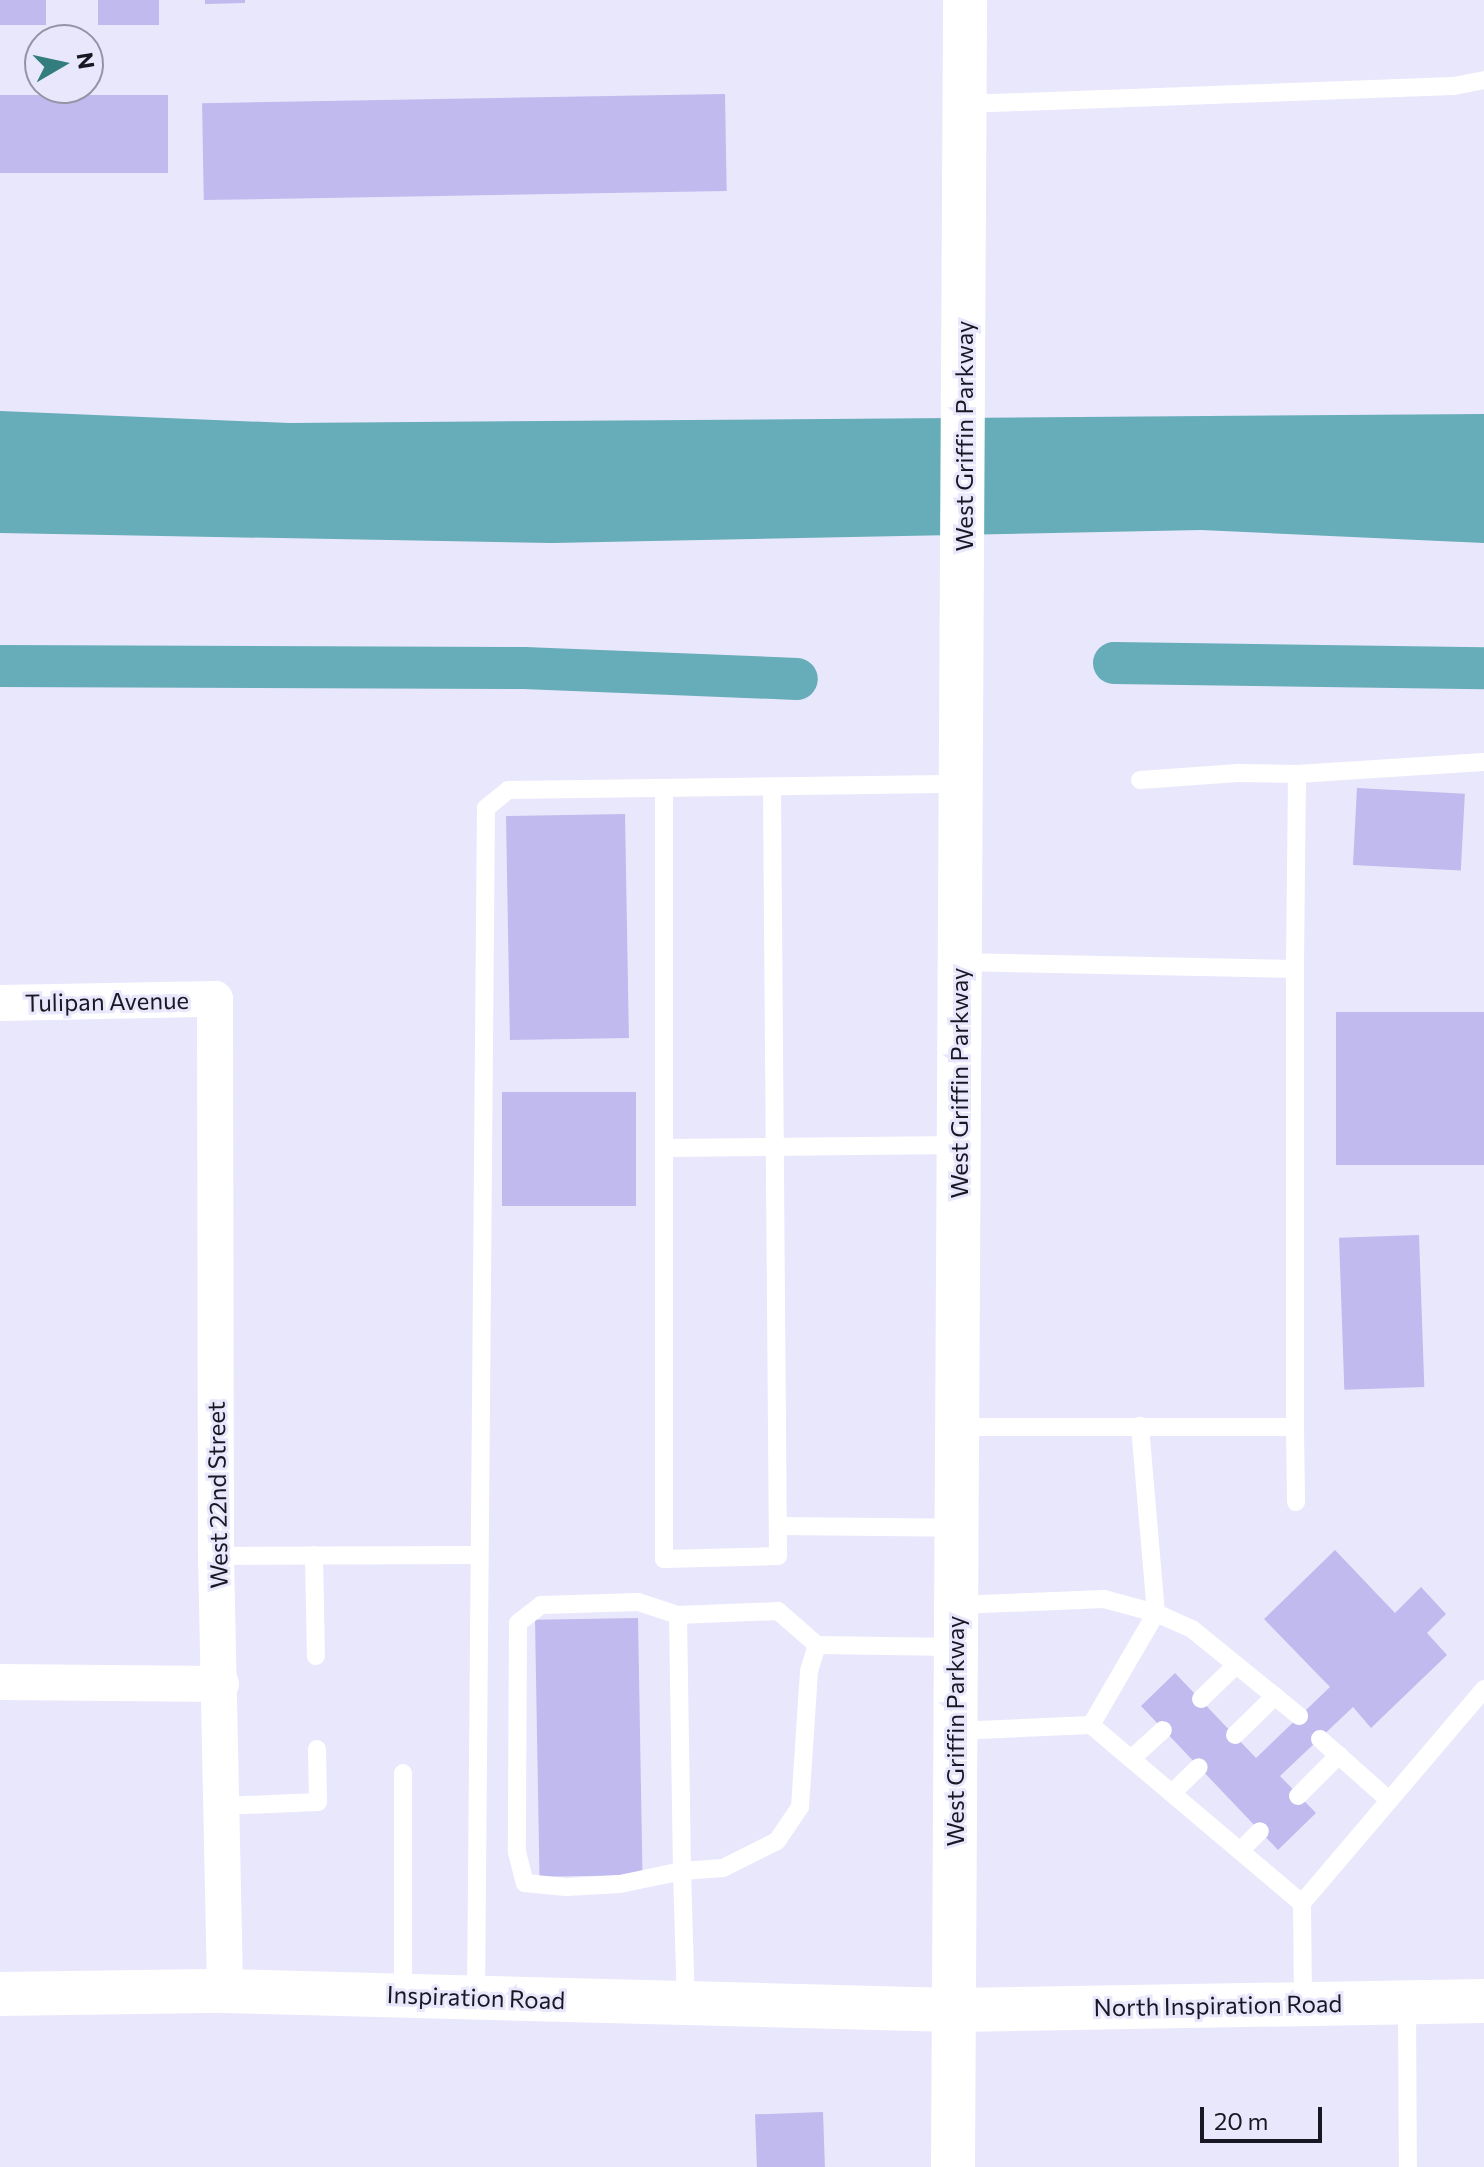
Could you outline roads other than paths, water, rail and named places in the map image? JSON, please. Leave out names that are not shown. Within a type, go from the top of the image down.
[{"type":"main road","name":"West Griffin Parkway","points":[[953,2167],[965,0]]},
{"type":"main road","name":"Inspiration Road","points":[[0,1994],[225,1991],[953,2010]]},
{"type":"main road","name":"North Inspiration Road","points":[[953,2010],[1484,2001]]},
{"type":"street","name":"Tulipan Avenue","points":[[0,1003],[215,999]]},
{"type":"street","name":"West 22nd Street","points":[[215,999],[216,1556],[225,1991]]},
{"type":"street","points":[[0,1682],[221,1684]]},
{"type":"lane","points":[[966,104],[1454,86],[1484,80]]},
{"type":"lane","points":[[1140,780],[1484,762]]},
{"type":"lane","points":[[1296,1502],[1297,774]]},
{"type":"lane","points":[[476,1998],[486,808],[508,790],[961,784]]},
{"type":"lane","points":[[664,789],[664,1559],[778,1556],[772,787]]},
{"type":"lane","points":[[960,962],[1295,969]]},
{"type":"lane","points":[[664,1148],[959,1145]]},
{"type":"lane","points":[[1091,1725],[1156,1613],[1140,1426]]},
{"type":"lane","points":[[957,1427],[1295,1427]]},
{"type":"lane","points":[[778,1526],[956,1528]]},
{"type":"lane","points":[[314,1555],[316,1656]]},
{"type":"lane","points":[[216,1556],[478,1555]]},
{"type":"lane","points":[[817,1645],[809,1671],[800,1807],[777,1841],[723,1868],[682,1871],[620,1884],[566,1887],[525,1883],[517,1852],[518,1623],[541,1605],[638,1602],[678,1615],[778,1611],[817,1645],[956,1626],[1104,1599],[1156,1613],[1192,1629],[1299,1716]]},
{"type":"lane","points":[[678,1615],[686,2003]]},
{"type":"lane","points":[[1201,1699],[1236,1665]]},
{"type":"lane","points":[[1303,2004],[1302,1903],[1484,1689]]},
{"type":"lane","points":[[1235,1735],[1275,1696]]},
{"type":"lane","points":[[955,1731],[1091,1725],[1302,1903]]},
{"type":"lane","points":[[1131,1759],[1163,1730]]},
{"type":"lane","points":[[1320,1739],[1389,1800]]},
{"type":"lane","points":[[222,1806],[318,1802],[317,1749]]},
{"type":"lane","points":[[1298,1796],[1339,1755]]},
{"type":"lane","points":[[1172,1793],[1199,1767]]},
{"type":"lane","points":[[403,1773],[403,1995]]},
{"type":"lane","points":[[1240,1851],[1260,1831]]},
{"type":"lane","points":[[1407,2002],[1408,2167]]},
{"type":"water","points":[[0,411],[289,423],[1484,414],[1484,543],[1201,530],[552,543],[0,533]]},
{"type":"waterway","points":[[1114,663],[1484,668]]},
{"type":"waterway","points":[[0,666],[524,668],[797,679]]}]
